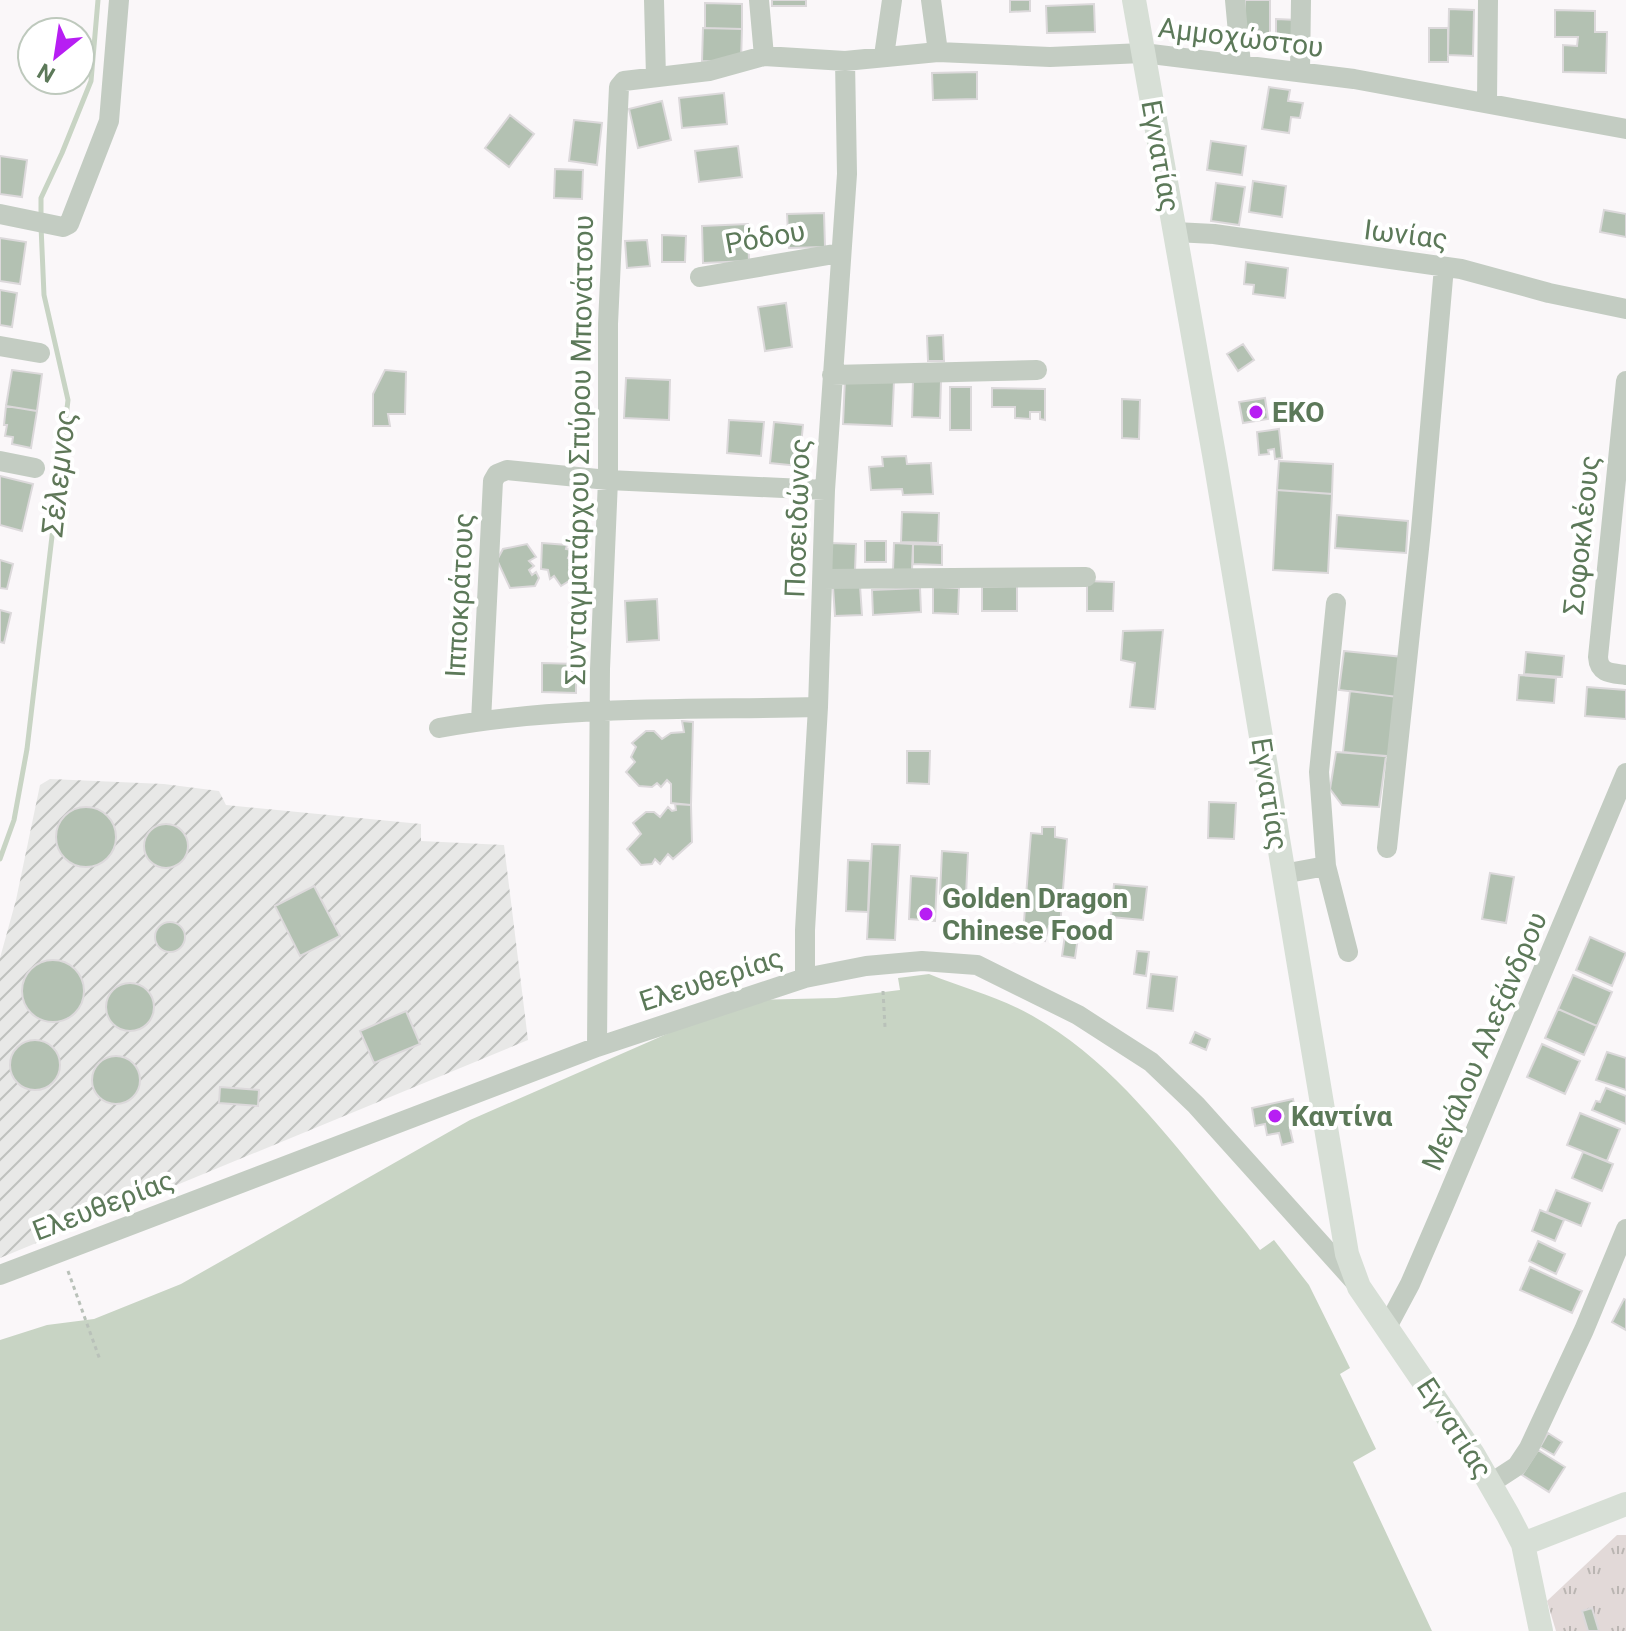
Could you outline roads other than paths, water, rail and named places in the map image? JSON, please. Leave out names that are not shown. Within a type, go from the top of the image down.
[{"type":"main road","name":"Εγνατίας","points":[[1134,0],[1216,466],[1350,1267],[1359,1287],[1491,1483],[1523,1544],[1541,1631]]},
{"type":"main road","points":[[1523,1544],[1626,1504]]},
{"type":"street","points":[[0,214],[63,227],[69,224],[109,121],[119,0]]},
{"type":"street","points":[[654,0],[656,77]]},
{"type":"street","points":[[759,0],[764,56]]},
{"type":"street","points":[[884,56],[892,0]]},
{"type":"street","points":[[931,0],[938,52]]},
{"type":"street","points":[[1235,0],[1241,65]]},
{"type":"street","points":[[1300,72],[1301,0]]},
{"type":"street","points":[[1487,102],[1488,0]]},
{"type":"street","name":"Αμμοχώστου","points":[[845,61],[938,52],[1050,57],[1143,53],[1300,72],[1487,102],[1626,129]]},
{"type":"street","name":"Συνταγματάρχου Σπύρου Μπονάτσου","points":[[597,1047],[600,669],[608,480],[608,324],[619,87],[624,81],[709,71],[764,56],[845,61]]},
{"type":"street","name":"Ποσειδώνος","points":[[805,978],[825,490],[847,174],[845,61]]},
{"type":"street","name":"Ιωνίας","points":[[1175,232],[1214,234],[1444,267],[1626,309]]},
{"type":"street","name":"Ρόδου","points":[[700,277],[840,253]]},
{"type":"street","points":[[1387,848],[1421,530],[1444,267]]},
{"type":"street","points":[[0,346],[40,353]]},
{"type":"street","points":[[832,375],[1037,370]]},
{"type":"street","name":"Σοφοκλέους","points":[[1626,381],[1598,657],[1598,665],[1603,671],[1626,675]]},
{"type":"street","points":[[0,461],[35,468]]},
{"type":"street","name":"Ιπποκράτους","points":[[481,721],[493,481],[497,474],[507,470],[608,480]]},
{"type":"street","points":[[608,480],[825,490]]},
{"type":"street","points":[[823,579],[1086,577]]},
{"type":"street","points":[[1336,603],[1319,772],[1326,866],[1348,952]]},
{"type":"street","points":[[439,728],[481,721],[601,712],[818,707]]},
{"type":"street","name":"Μεγάλου Αλεξάνδρου","points":[[1387,1327],[1399,1308],[1433,1230],[1626,773]]},
{"type":"street","points":[[1283,874],[1326,866]]},
{"type":"street","name":"Ελευθερίας","points":[[0,1275],[597,1047],[805,978],[866,966],[922,961],[977,965],[1078,1015],[1151,1062],[1196,1105],[1359,1287]]},
{"type":"street","points":[[1491,1483],[1517,1466],[1529,1448],[1584,1330],[1626,1229]]},
{"type":"waterway","name":"Σέλεμνος","points":[[41,216],[41,198],[91,81],[98,0]]},
{"type":"waterway","name":"Σέλεμνος","points":[[0,859],[14,820],[27,749],[68,400],[44,295],[41,226]]},
{"type":"place","name":"EKO","points":[[1256,412]]},
{"type":"place","name":"Golden Dragon Chinese Food","points":[[926,914]]},
{"type":"place","name":"Καντίνα","points":[[1275,1116]]}]
